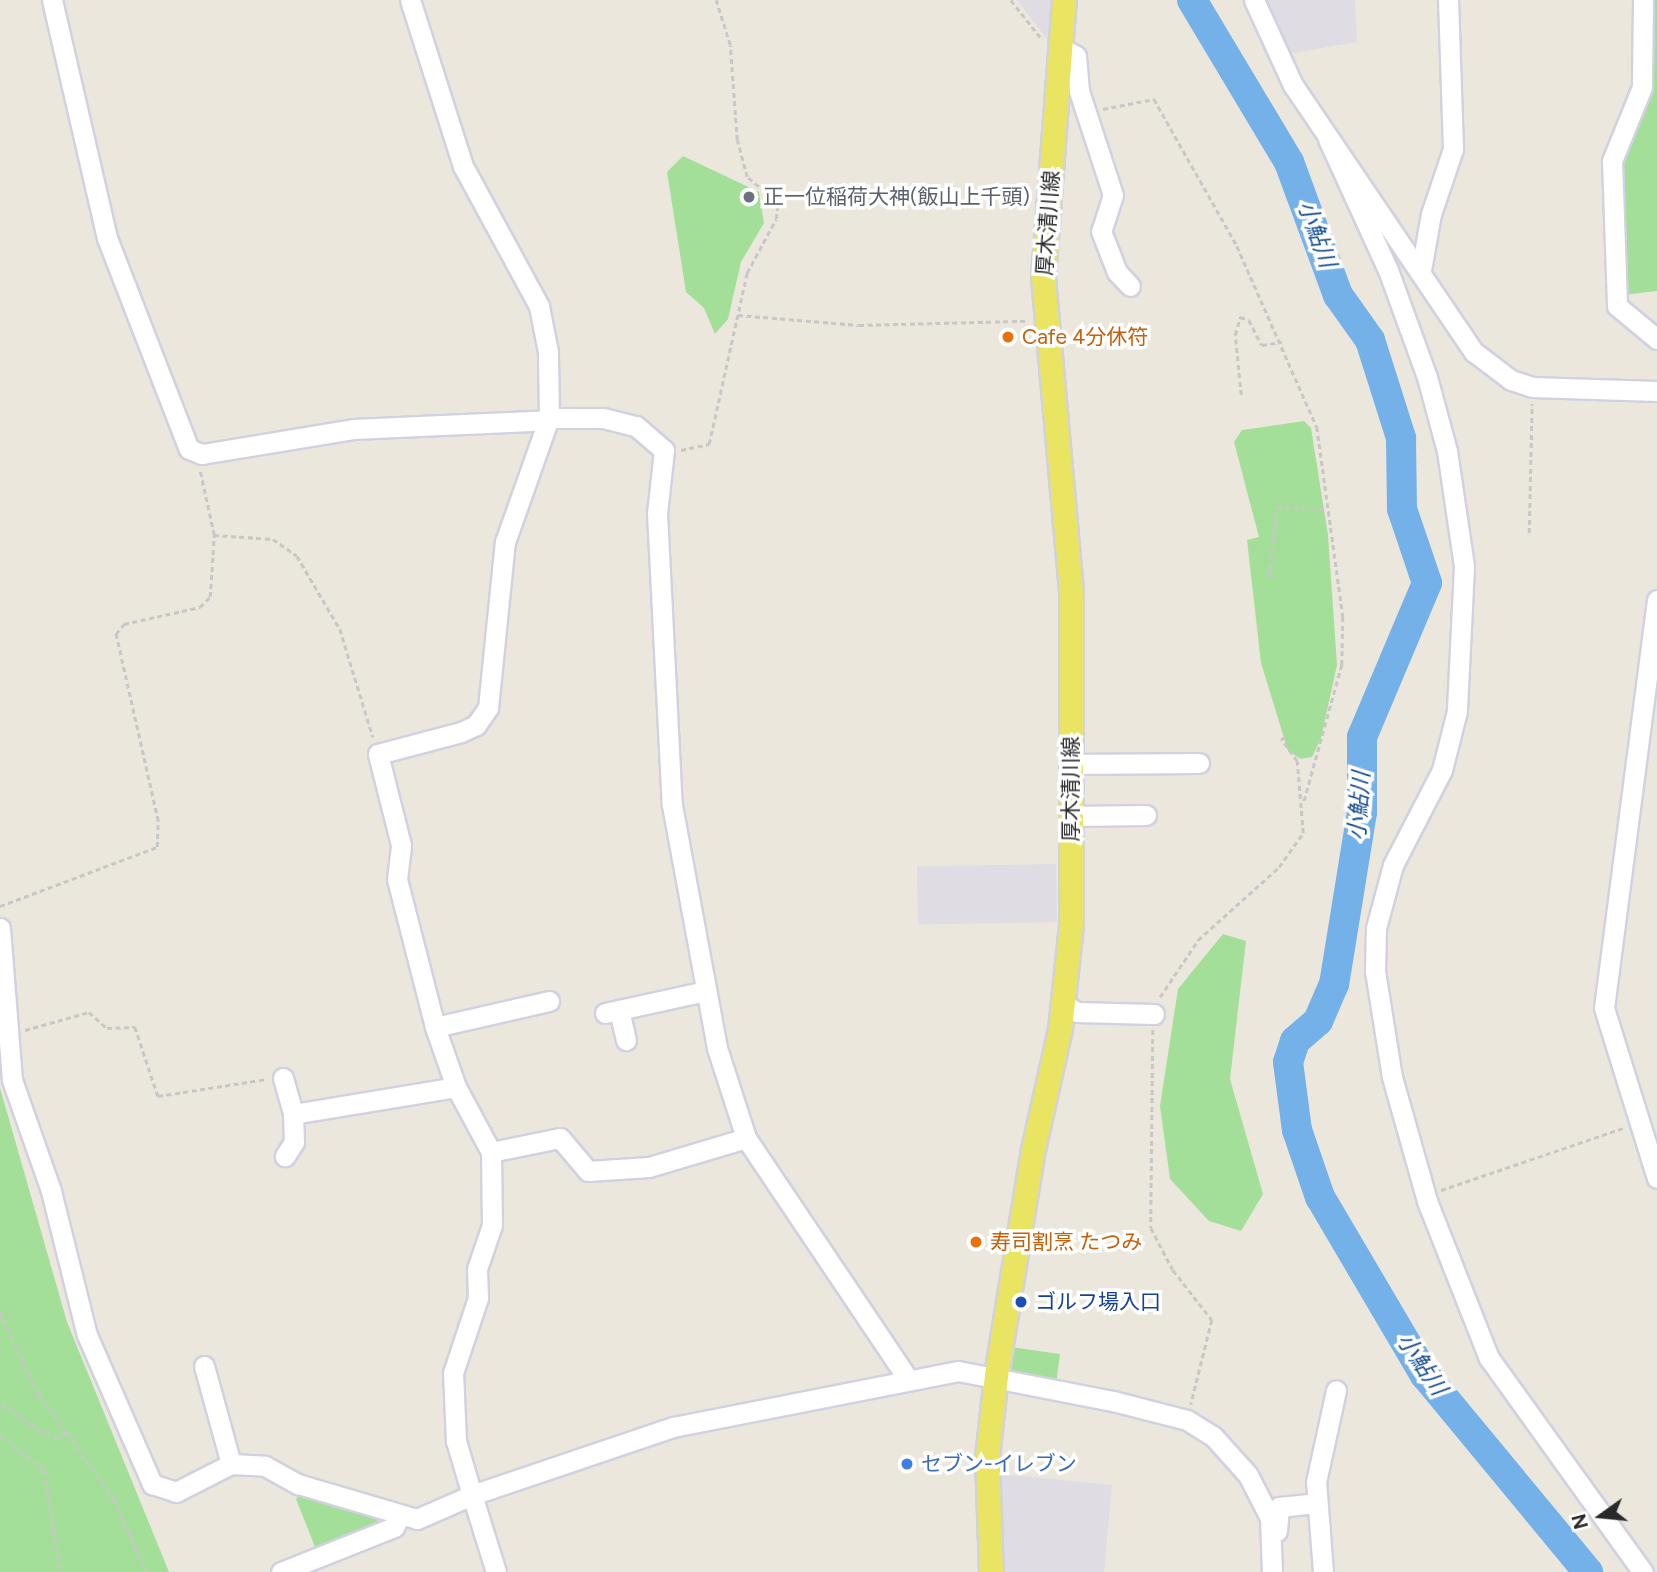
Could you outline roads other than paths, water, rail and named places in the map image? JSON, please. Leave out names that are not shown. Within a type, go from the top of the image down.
[{"type":"main road","name":"厚木清川線","points":[[991,1572],[988,1457],[996,1375],[1064,1004],[1072,816],[1071,591],[1044,319],[1065,0]]},
{"type":"street","points":[[52,0],[107,238],[151,362],[195,453],[353,429],[603,418],[636,426],[664,450],[657,513],[673,804],[706,991],[746,1138],[906,1376]]},
{"type":"street","points":[[410,0],[463,166],[539,306],[548,419],[505,542],[484,717],[461,732],[378,754],[401,845],[397,879],[435,1027],[456,1087],[491,1152],[492,1225],[478,1269],[478,1297],[453,1373],[456,1441],[496,1572]]},
{"type":"street","points":[[1254,0],[1293,86],[1417,263],[1474,352],[1511,380],[1532,387],[1657,391]]},
{"type":"street","points":[[1417,263],[1453,149],[1448,0]]},
{"type":"street","points":[[1643,0],[1642,87],[1612,161],[1617,306],[1657,339]]},
{"type":"street","points":[[1061,55],[1076,56],[1087,108],[1113,195],[1101,231],[1130,286]]},
{"type":"street","points":[[1328,139],[1388,270],[1447,451],[1464,566],[1457,711],[1442,770],[1393,865],[1376,928],[1375,971],[1392,1077],[1427,1201],[1489,1358],[1643,1572]]},
{"type":"street","points":[[1388,270],[1417,263]]},
{"type":"street","points":[[1657,600],[1604,1008],[1657,1178]]},
{"type":"street","points":[[1071,764],[1199,763]]},
{"type":"street","points":[[1072,816],[1146,815]]},
{"type":"street","points":[[0,928],[6,1035],[12,1080],[51,1191],[87,1335],[145,1474],[162,1491],[176,1492],[231,1464],[265,1466],[298,1484],[399,1517],[417,1519],[628,1439],[906,1376],[996,1375],[1187,1420],[1235,1457],[1275,1534]]},
{"type":"street","points":[[626,1040],[612,1012],[706,991]]},
{"type":"street","points":[[435,1027],[549,1001]]},
{"type":"street","points":[[1064,1004],[1077,1012],[1154,1014]]},
{"type":"street","points":[[283,1078],[293,1114],[294,1142],[285,1156]]},
{"type":"street","points":[[293,1114],[456,1087]]},
{"type":"street","points":[[1638,1123],[1657,1117]]},
{"type":"street","points":[[491,1152],[560,1138],[588,1171],[649,1167],[746,1138]]},
{"type":"street","points":[[204,1366],[231,1464]]},
{"type":"street","points":[[1323,1572],[1316,1503],[1336,1390]]},
{"type":"street","points":[[1272,1572],[1279,1507],[1316,1503]]},
{"type":"street","points":[[281,1572],[394,1527],[399,1517]]},
{"type":"waterway","name":"小鮎川","points":[[1192,0],[1289,162],[1338,295],[1370,340],[1401,438],[1402,509],[1427,583],[1362,737],[1362,812],[1334,984],[1318,1021],[1295,1041],[1288,1062],[1297,1130],[1320,1197],[1425,1375],[1588,1572]]},
{"type":"place","name":"正一位稲荷大神(飯山上千頭)","points":[[749,197]]},
{"type":"place","name":"Cafe 4分休符","points":[[1008,337]]},
{"type":"place","name":"寿司割烹 たつみ","points":[[976,1242]]},
{"type":"place","name":"ゴルフ場入口","points":[[1021,1302]]},
{"type":"place","name":"セブン-イレブン","points":[[907,1464]]}]
